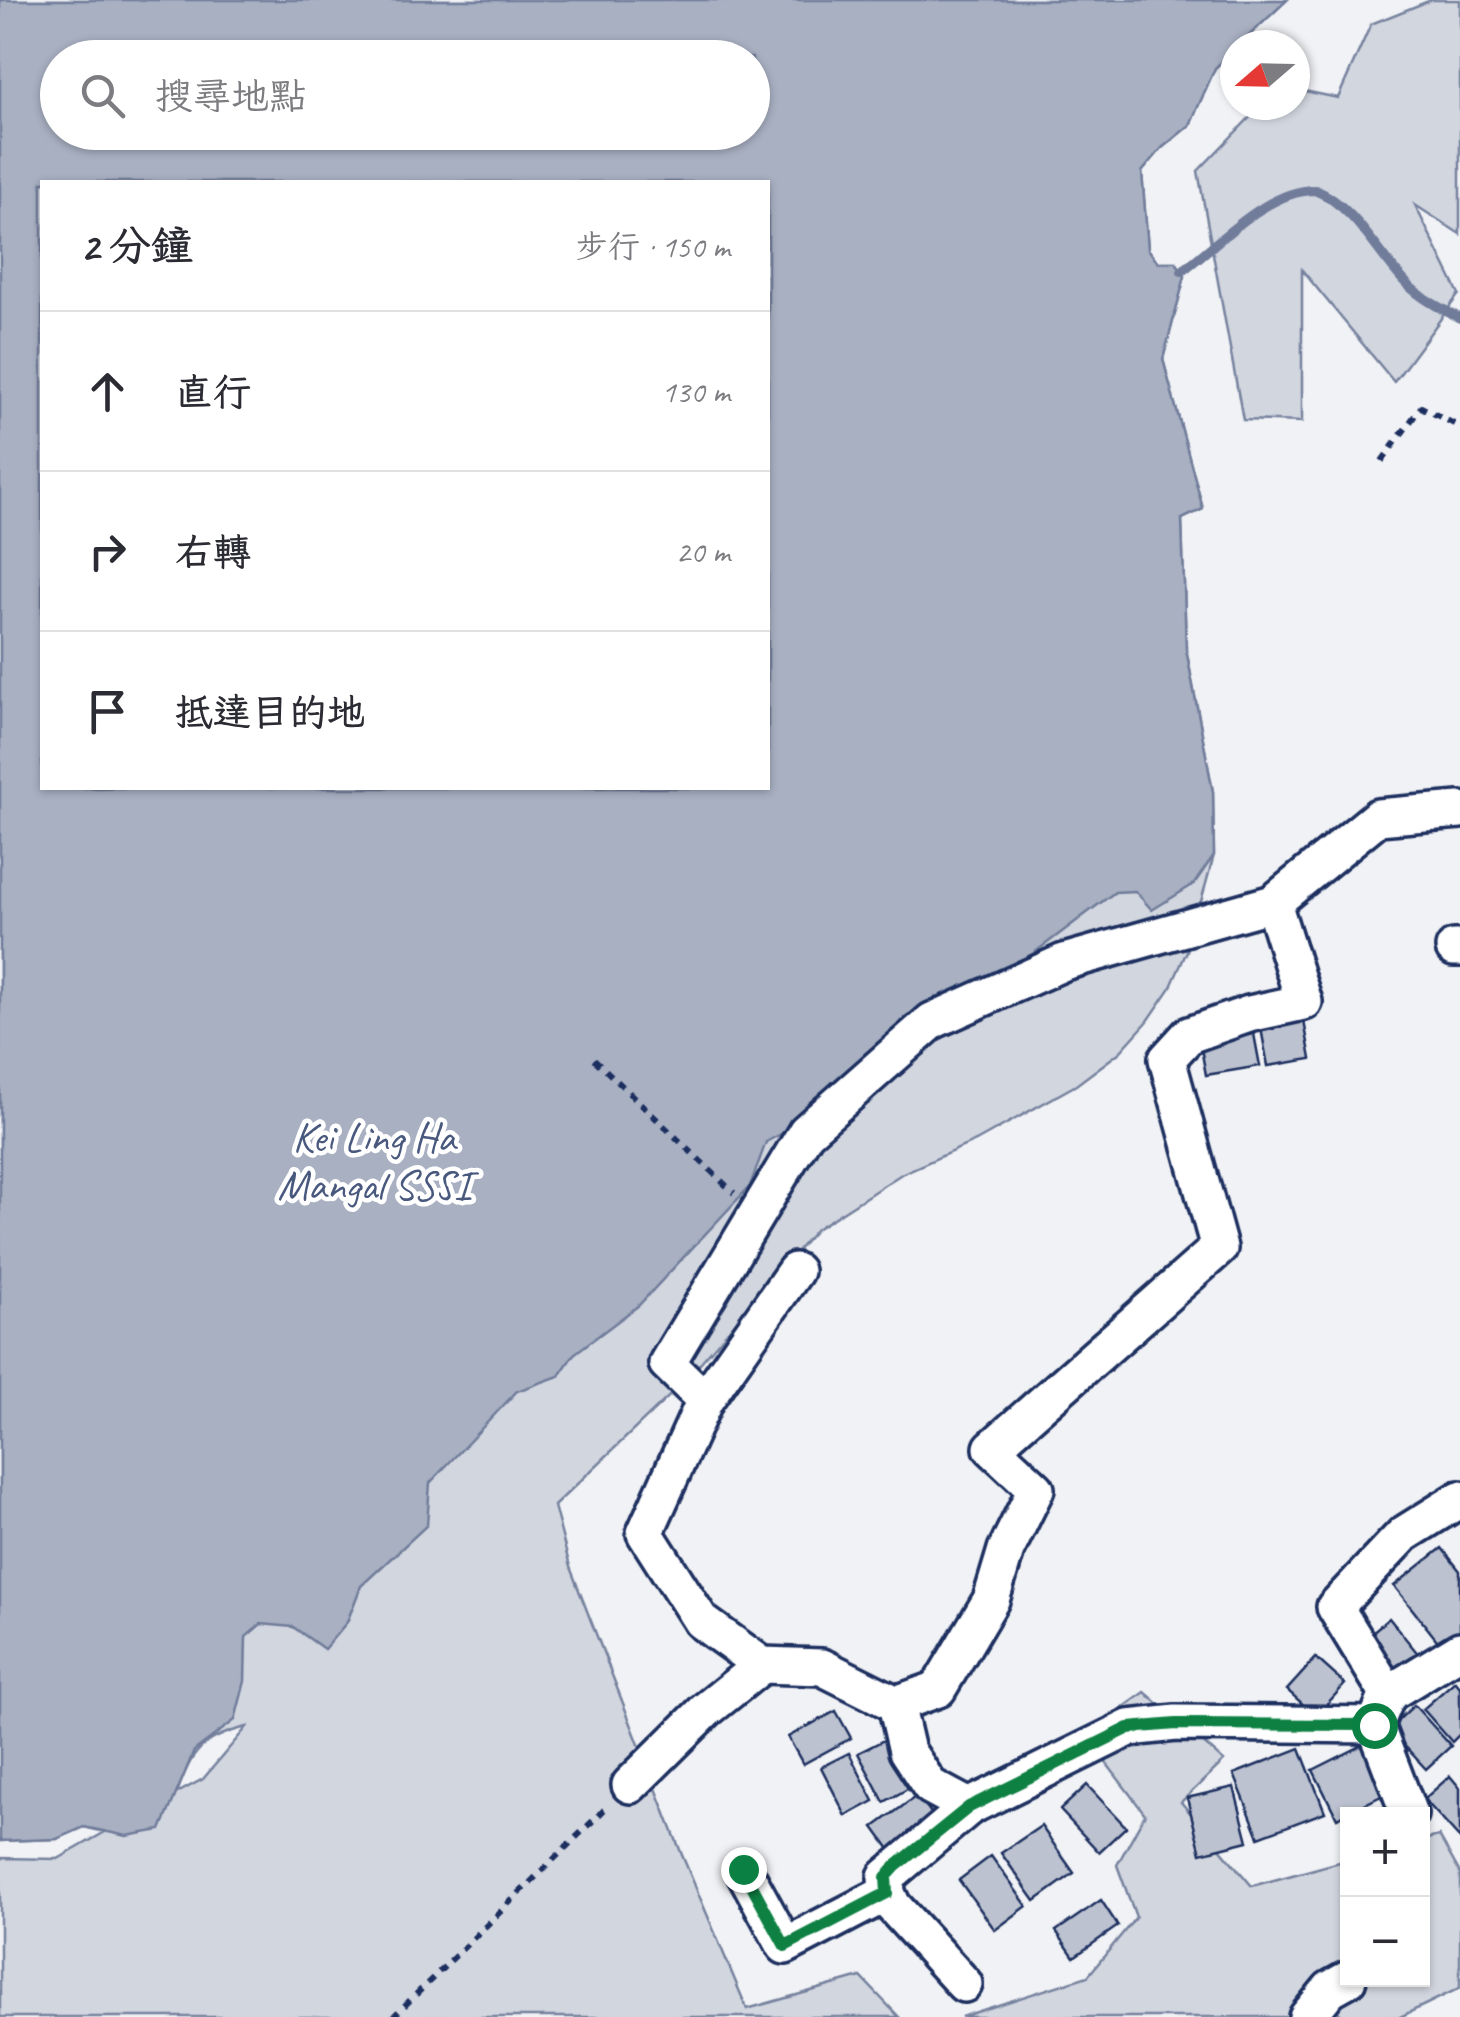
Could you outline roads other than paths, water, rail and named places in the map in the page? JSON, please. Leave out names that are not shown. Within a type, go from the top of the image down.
[{"type":"street","points":[[705,1400],[666,1364],[806,1132],[932,1021],[1064,962],[1273,903],[1378,817],[1460,810]]},
{"type":"street","points":[[795,1271],[705,1400],[645,1533],[700,1621],[762,1665],[822,1667],[896,1704],[938,1689],[991,1600],[1006,1550],[1036,1488],[992,1448],[1219,1248],[1167,1059],[1189,1035],[1250,1014],[1304,1002],[1273,903]]},
{"type":"street","points":[[1407,1807],[1381,1710],[1335,1607],[1404,1534],[1460,1499]]},
{"type":"street","points":[[964,1984],[893,1906],[886,1877],[969,1807],[1129,1728],[1381,1710],[1460,1650]]},
{"type":"street","points":[[630,1785],[706,1710],[762,1665]]},
{"type":"street","points":[[896,1704],[907,1751],[930,1786],[969,1807]]},
{"type":"street","points":[[743,1869],[785,1946],[887,1893]]},
{"type":"street","points":[[1306,2017],[1340,1984]]},
{"type":"water","name":"Kei Ling Ha Mangal SSSI","points":[[0,0],[1287,0],[1255,30],[1220,30],[1220,63],[1190,125],[1162,148],[1142,172],[1148,249],[1158,262],[1176,262],[1185,276],[1163,359],[1203,509],[1182,519],[1186,649],[1213,792],[1214,855],[1194,884],[1152,910],[1135,891],[1115,892],[827,1109],[766,1142],[750,1186],[639,1305],[574,1354],[559,1376],[517,1391],[430,1483],[427,1525],[361,1586],[347,1622],[324,1649],[293,1627],[261,1624],[246,1637],[245,1681],[235,1720],[194,1751],[161,1830],[127,1836],[84,1827],[57,1839],[0,1841]]},
{"type":"waterway","points":[[1182,271],[1261,209],[1297,192],[1315,190],[1354,219],[1413,289],[1460,318]]}]
